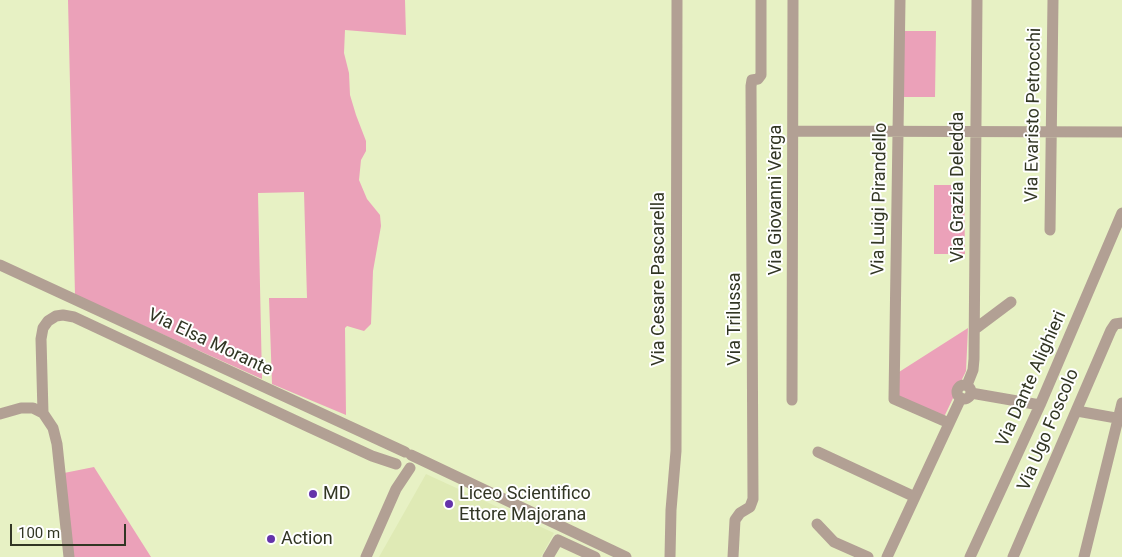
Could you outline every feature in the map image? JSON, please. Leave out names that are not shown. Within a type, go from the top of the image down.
[{"type":"street","name":"Via Cesare Pascarella","points":[[670,557],[671,501],[676,451],[677,0]]},
{"type":"street","name":"Via Trilussa","points":[[733,557],[735,520],[740,513],[750,507],[753,499],[751,86],[752,80],[760,78],[761,74],[761,0]]},
{"type":"street","name":"Via Giovanni Verga","points":[[792,400],[793,0]]},
{"type":"street","name":"Via Luigi Pirandello","points":[[900,0],[894,400],[948,423]]},
{"type":"street","name":"Via Grazia Deledda","points":[[887,557],[948,423],[966,392],[972,374],[975,329],[977,0]]},
{"type":"street","name":"Via Evaristo Petrocchi","points":[[1050,230],[1053,0]]},
{"type":"street","points":[[794,131],[1122,132]]},
{"type":"street","name":"Via Dante Alighieri","points":[[970,557],[1040,405],[1122,213]]},
{"type":"street","name":"Via Elsa Morante","points":[[0,265],[626,557]]},
{"type":"street","points":[[975,329],[1011,302]]},
{"type":"street","points":[[43,413],[41,339],[43,328],[48,321],[56,316],[63,315],[74,317],[372,456],[404,470],[410,468]]},
{"type":"street","name":"Via Ugo Foscolo","points":[[1013,557],[1111,330],[1115,324],[1122,323]]},
{"type":"street","points":[[966,392],[1040,405]]},
{"type":"street","points":[[1084,557],[1120,418],[1122,403]]},
{"type":"street","points":[[0,414],[24,408],[33,408],[43,413],[51,424],[56,437],[69,557]]},
{"type":"street","points":[[1077,411],[1120,418]]},
{"type":"street","points":[[818,452],[915,497]]},
{"type":"street","points":[[366,557],[396,489],[413,462],[408,454],[397,456],[396,489]]},
{"type":"street","points":[[817,524],[834,542],[868,557]]},
{"type":"street","points":[[548,557],[558,540],[595,557]]},
{"type":"shaded area","points":[[68,0],[405,0],[406,35],[345,30],[344,53],[349,73],[350,95],[366,141],[366,151],[361,160],[359,180],[367,199],[380,215],[381,226],[373,271],[371,324],[364,331],[347,326],[345,328],[346,415],[272,384],[269,298],[307,298],[304,192],[258,193],[262,379],[75,295]]},
{"type":"shaded area","points":[[903,31],[936,31],[935,97],[903,97]]},
{"type":"shaded area","points":[[934,185],[964,185],[965,254],[934,254]]},
{"type":"shaded area","points":[[968,328],[966,371],[944,417],[898,397],[899,372]]},
{"type":"shaded area","points":[[94,467],[151,557],[73,557],[64,473]]},
{"type":"shaded area","name":"Liceo Scientifico Ettore Majorana","points":[[426,474],[554,533],[541,557],[379,557]]},
{"type":"place","name":"MD","points":[[313,494]]},
{"type":"place","name":"Liceo Scientifico Ettore Majorana","points":[[449,504]]},
{"type":"place","name":"Action","points":[[271,539]]}]
